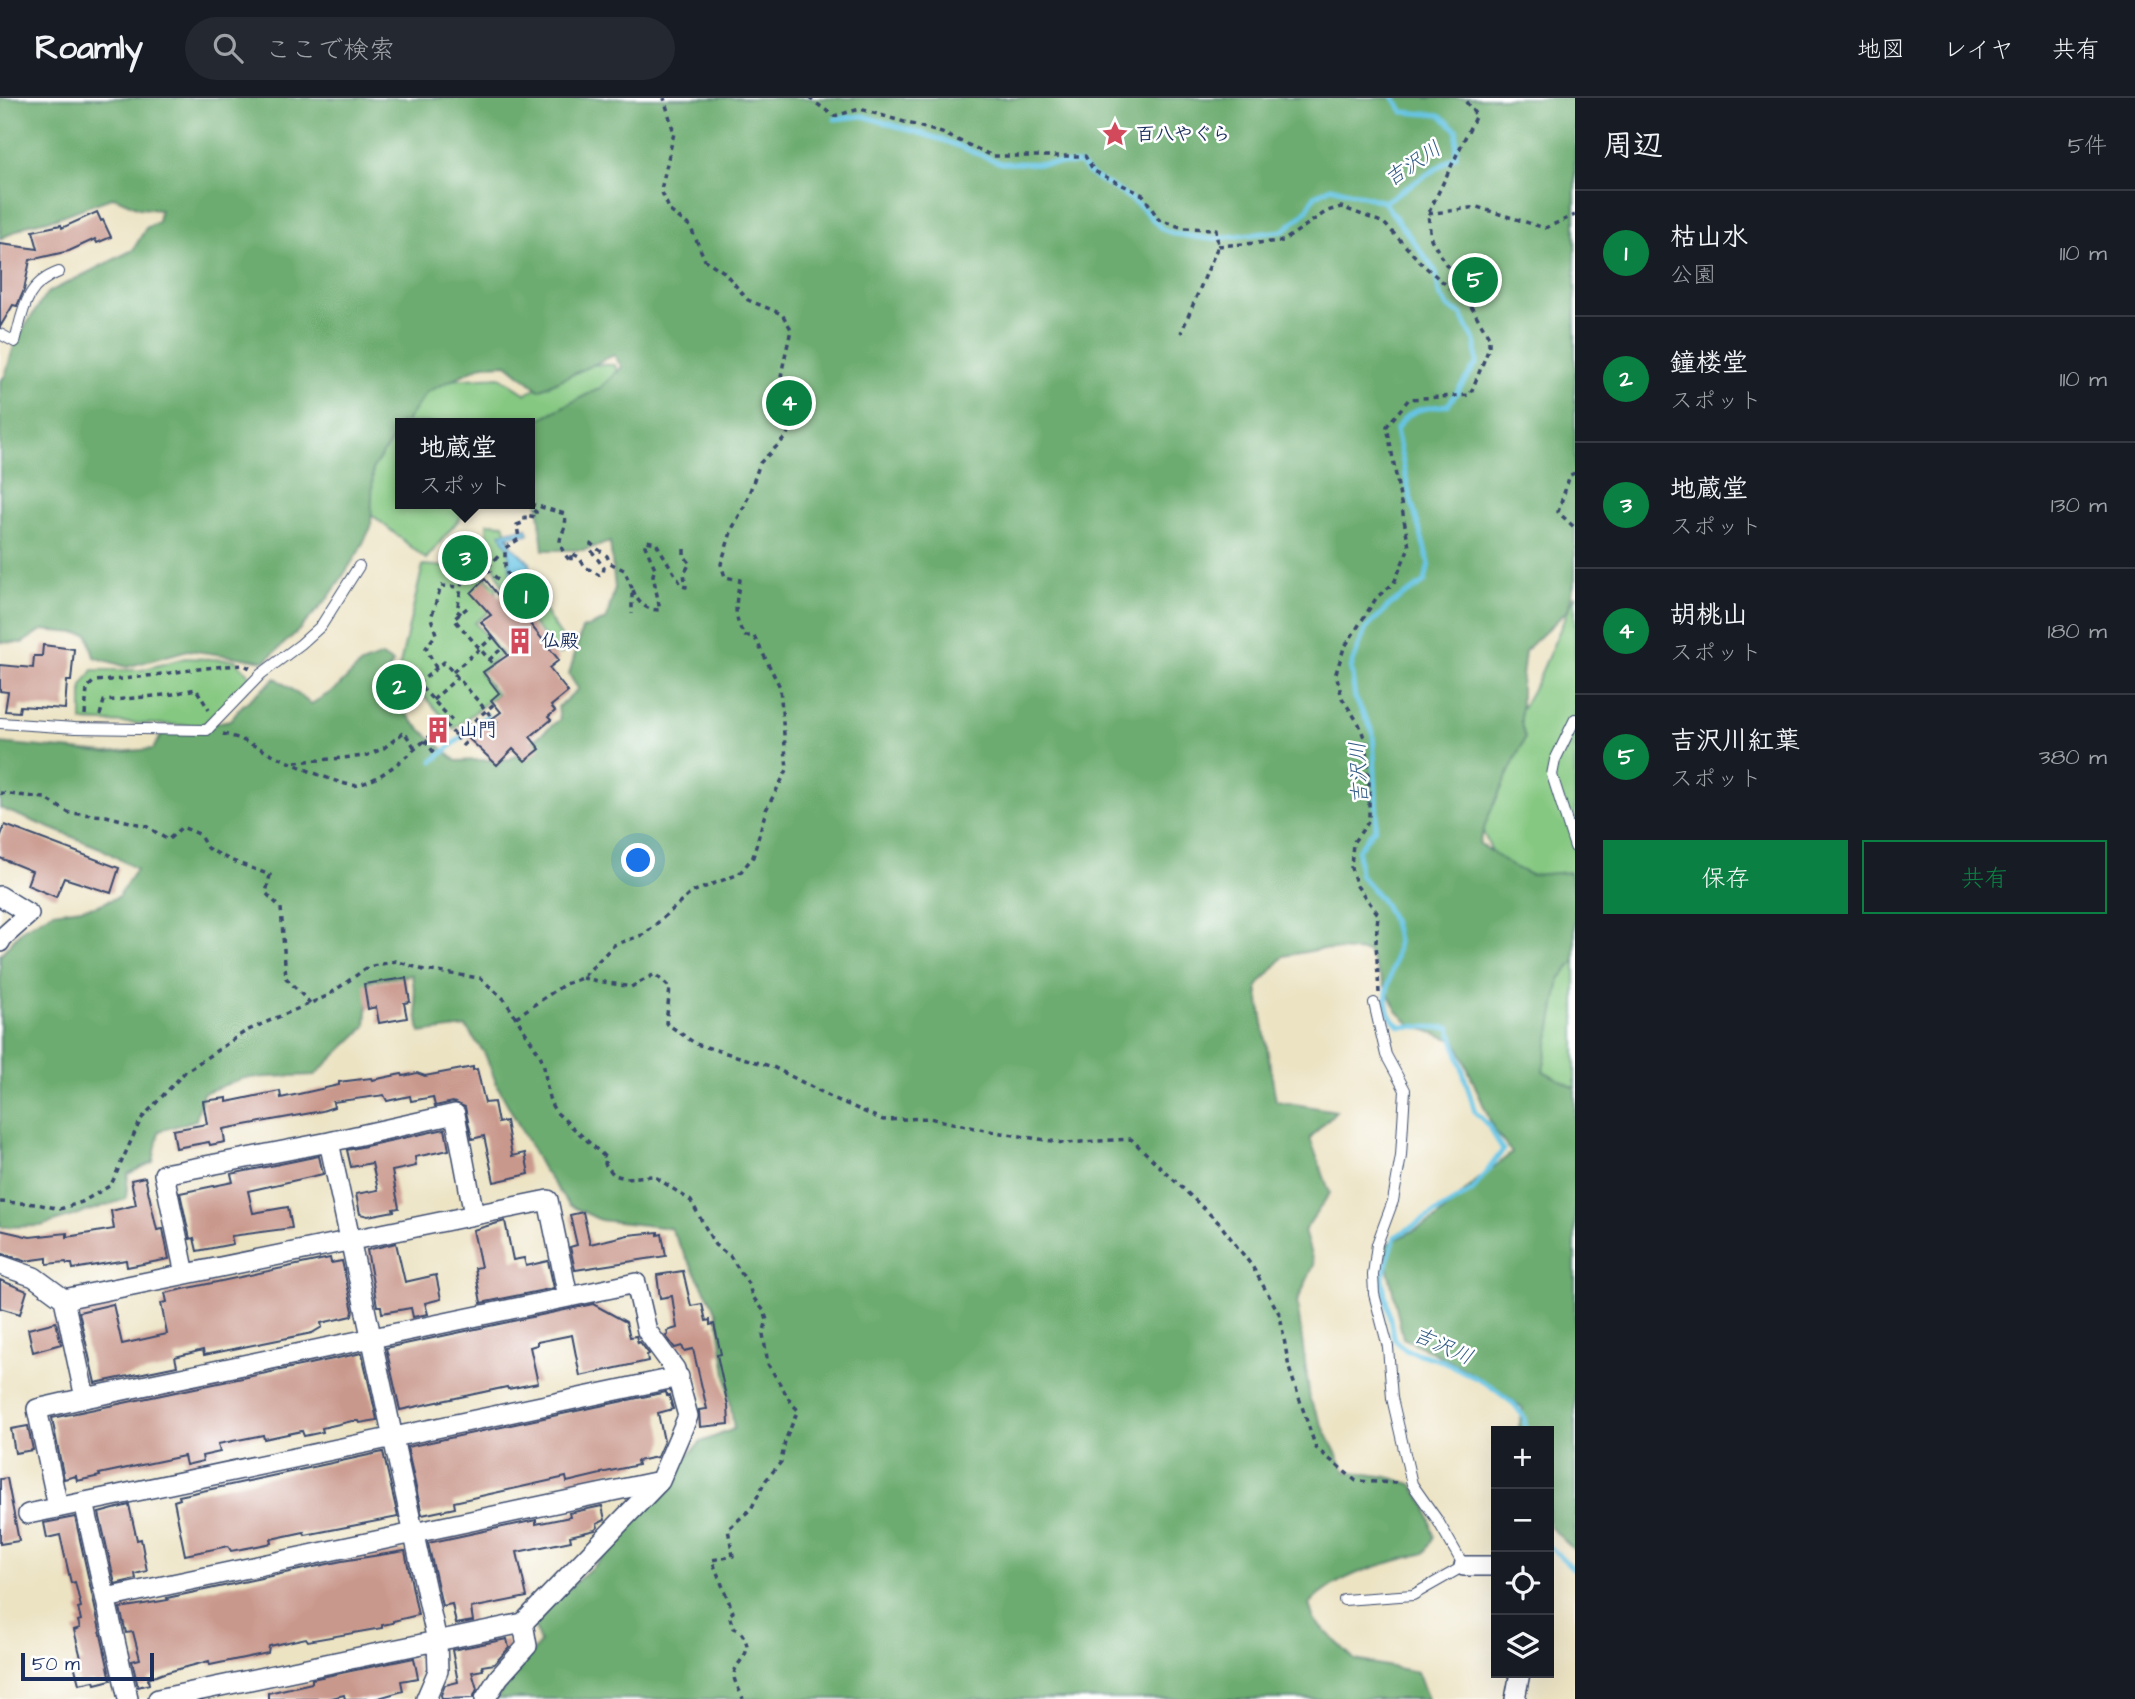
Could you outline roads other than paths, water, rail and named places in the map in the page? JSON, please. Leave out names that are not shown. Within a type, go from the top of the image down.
[{"type":"street","points":[[0,896],[29,914],[0,942]]},
{"type":"street","points":[[185,1275],[164,1174],[455,1114],[474,1214]]},
{"type":"street","points":[[329,1142],[437,1641],[438,1671],[426,1699]]},
{"type":"street","points":[[64,1299],[548,1200],[568,1297]]},
{"type":"street","points":[[0,1265],[34,1277],[64,1299],[85,1398]]},
{"type":"street","points":[[58,1507],[37,1409],[636,1283],[647,1331],[675,1368],[688,1416],[660,1481],[523,1623],[158,1699]]},
{"type":"street","points":[[28,1514],[679,1377]]},
{"type":"street","points":[[106,1598],[660,1481]]},
{"type":"street","points":[[84,1502],[128,1699]]},
{"type":"street","points":[[1464,1566],[1491,1566]]},
{"type":"street","points":[[485,1699],[499,1677],[527,1646],[523,1623]]},
{"type":"street","points":[[1515,1699],[1519,1678]]},
{"type":"lane","points":[[0,334],[15,342],[25,302],[37,283],[44,277],[59,272]]},
{"type":"lane","points":[[0,723],[84,728],[208,730],[261,674],[321,626],[359,566]]},
{"type":"lane","points":[[1575,719],[1555,760],[1552,775],[1575,847]]},
{"type":"lane","points":[[1344,1600],[1413,1595],[1464,1566],[1438,1521],[1412,1484],[1392,1398],[1388,1347],[1374,1294],[1373,1275],[1377,1244],[1393,1201],[1401,1156],[1405,1090],[1386,1055],[1374,1003]]},
{"type":"water","points":[[527,528],[529,534],[507,536],[512,546],[530,563],[529,589],[516,592],[510,569],[509,549],[500,533]]},
{"type":"waterway","name":"吉沢川","points":[[1384,202],[1456,156],[1457,130],[1440,115],[1403,112],[1394,98]]},
{"type":"waterway","points":[[835,119],[863,116],[943,140],[1001,163],[1080,164],[1091,175],[1141,207],[1162,229],[1175,234],[1210,239],[1283,231],[1305,213],[1315,196],[1331,187],[1384,202]]},
{"type":"waterway","name":"吉沢川","points":[[1384,202],[1436,272],[1439,294],[1449,308],[1461,314],[1476,344],[1477,363],[1448,405],[1412,413],[1396,430],[1410,496],[1429,563],[1425,582],[1391,604],[1365,630],[1351,668],[1355,698],[1373,732],[1377,814],[1375,828],[1358,850],[1360,875],[1385,905],[1396,932],[1397,951],[1387,996],[1389,1014],[1400,1026],[1450,1028],[1475,1112],[1488,1125],[1503,1150],[1472,1191],[1395,1237],[1382,1278],[1394,1339],[1406,1350],[1443,1361],[1489,1385],[1514,1404],[1524,1417],[1525,1426]]},
{"type":"waterway","points":[[433,761],[487,716]]},
{"type":"waterway","name":"吉沢川","points":[[1554,1551],[1575,1570]]},
{"type":"place","name":"百八やぐら","points":[[1115,134]]},
{"type":"place","name":"吉沢川紅葉","points":[[1475,280]]},
{"type":"place","name":"胡桃山","points":[[789,403]]},
{"type":"place","name":"地蔵堂","points":[[465,558]]},
{"type":"place","name":"枯山水","points":[[526,596]]},
{"type":"place","name":"仏殿","points":[[520,641]]},
{"type":"place","name":"鐘楼堂","points":[[399,687]]},
{"type":"place","name":"山門","points":[[438,730]]}]
